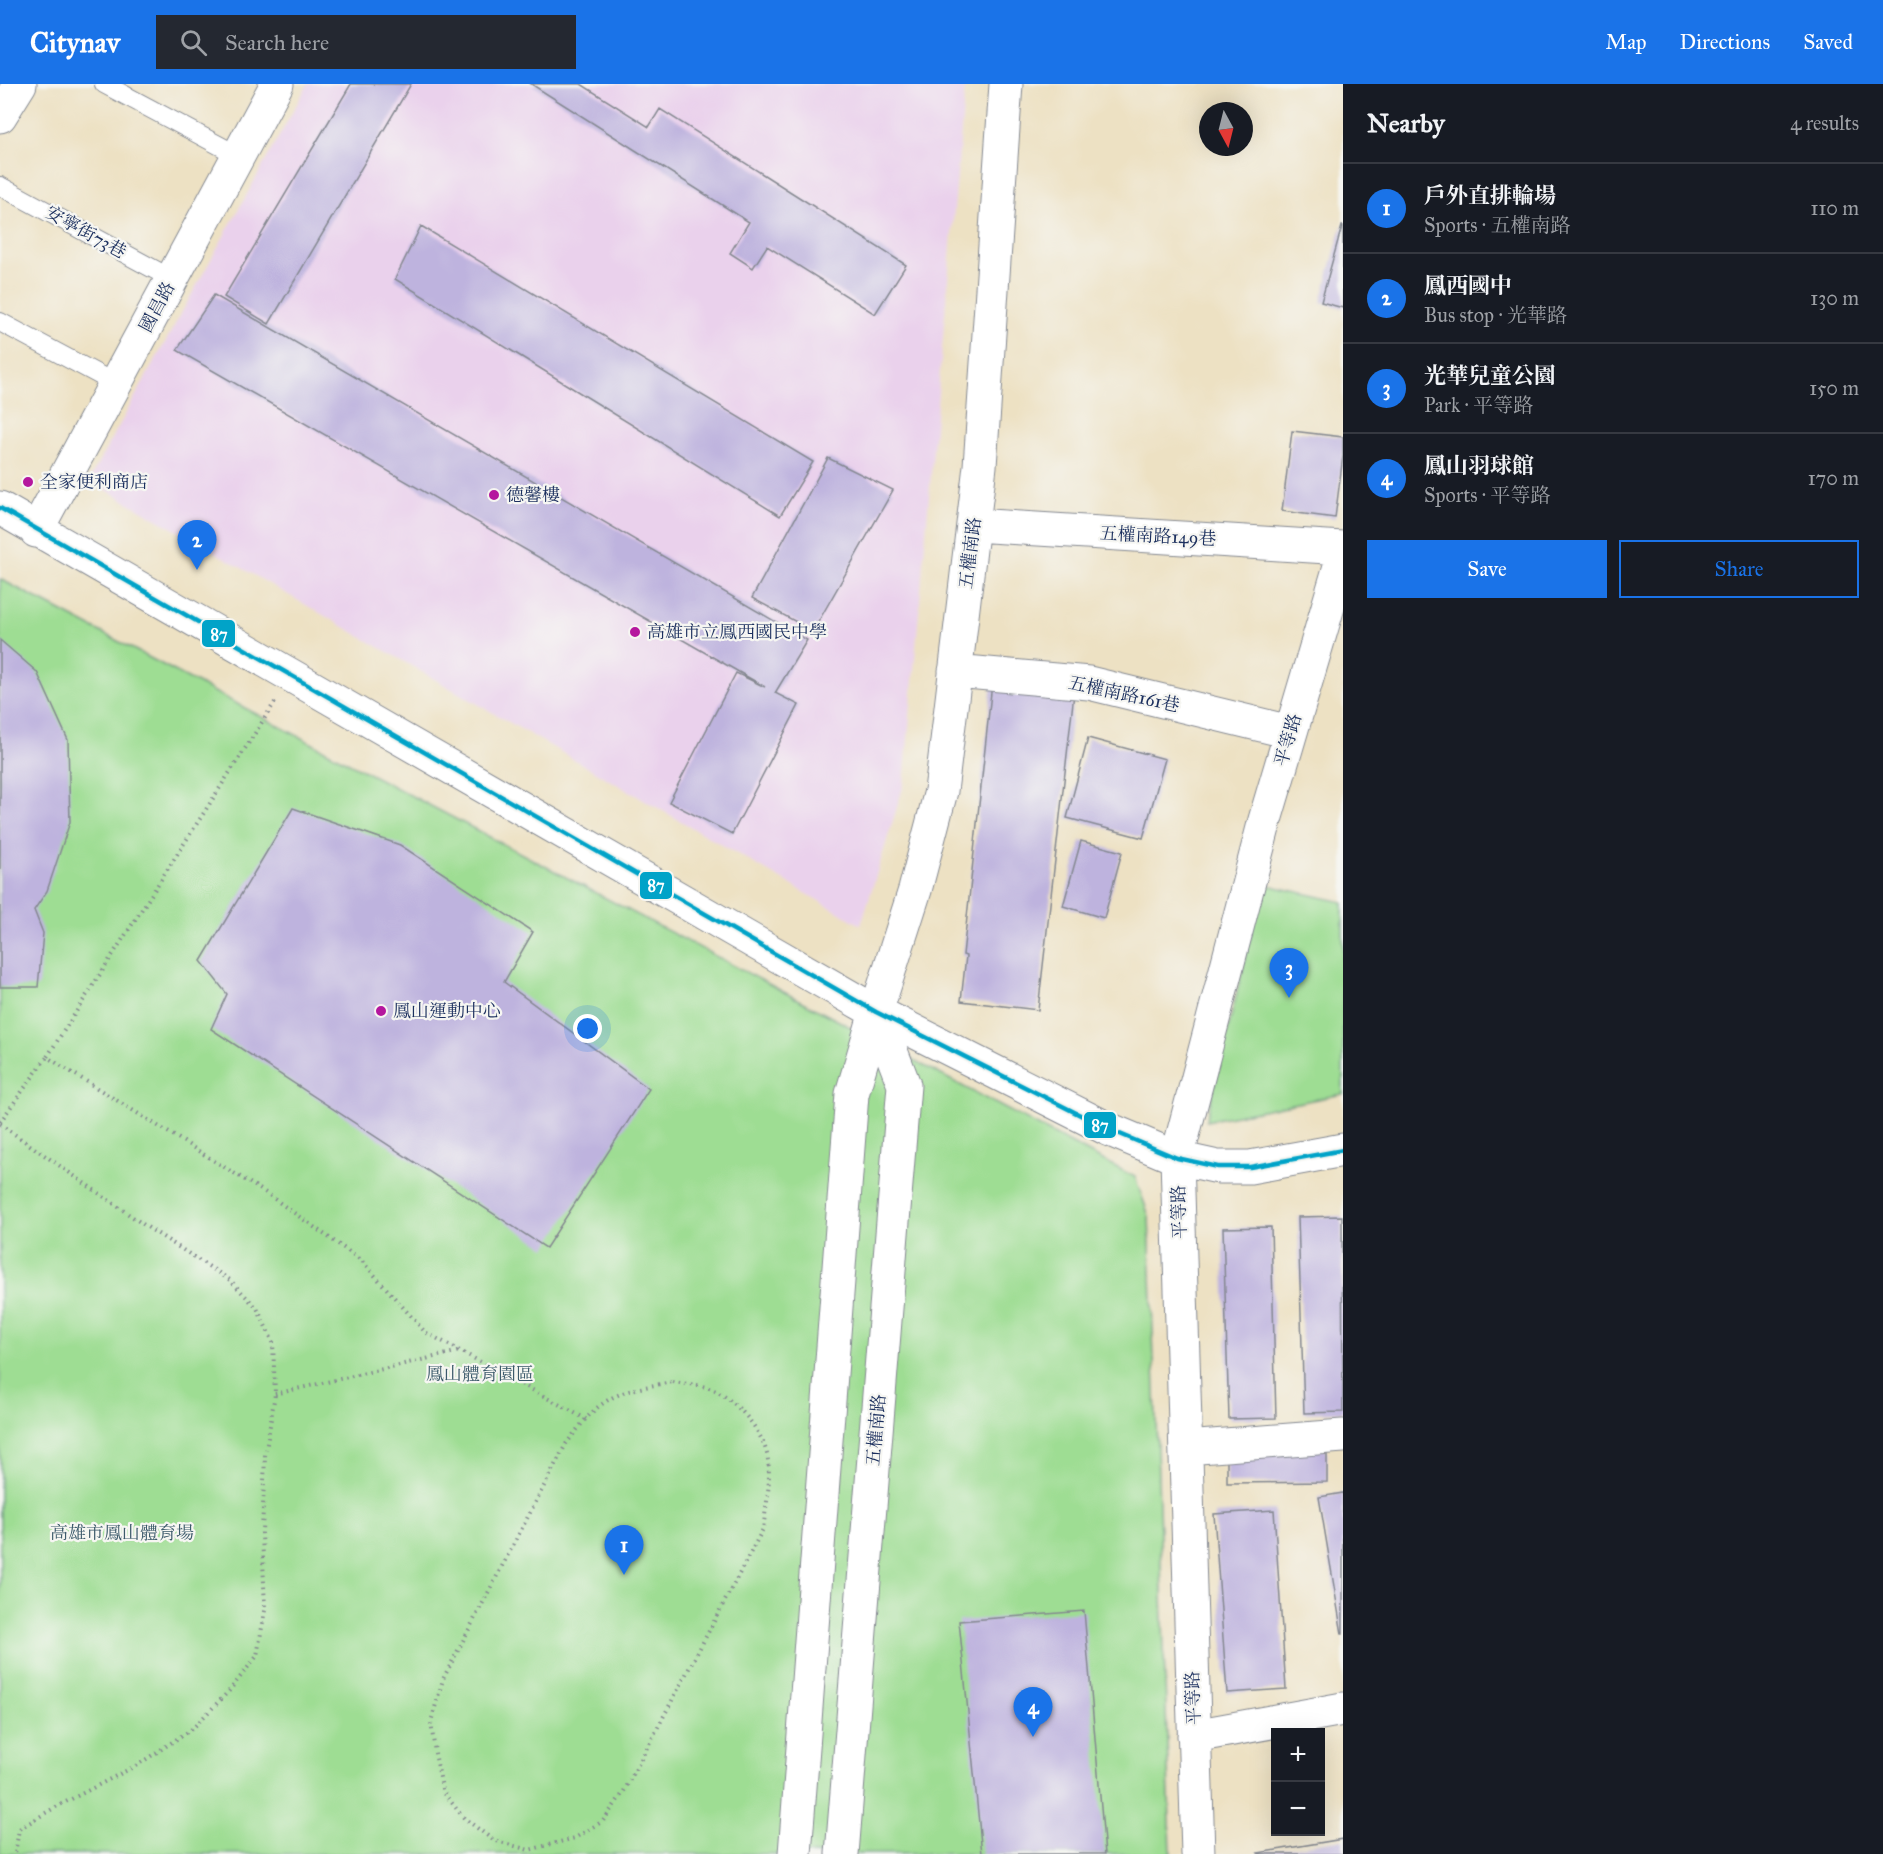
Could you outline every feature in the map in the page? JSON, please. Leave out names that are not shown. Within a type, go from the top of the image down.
[{"type":"street","points":[[0,116],[20,84]]},
{"type":"street","name":"國昌路","points":[[36,531],[277,84]]},
{"type":"street","name":"五權南路","points":[[795,1854],[852,1094],[915,890],[941,791],[980,466],[1006,84]]},
{"type":"street","points":[[0,508],[36,531],[876,1012],[1108,1129],[1177,1158],[1218,1167],[1250,1167],[1343,1150]]},
{"type":"street","name":"五權南路149巷","points":[[973,525],[1343,548]]},
{"type":"street","name":"平等路","points":[[1198,1854],[1177,1158],[1262,831],[1343,556]]},
{"type":"street","name":"五權南路161巷","points":[[955,671],[1089,683],[1290,732]]},
{"type":"street","name":"五權南路","points":[[842,1854],[904,1085],[876,1012]]},
{"type":"street","points":[[1186,1448],[1343,1436]]},
{"type":"street","points":[[1194,1736],[1343,1709]]},
{"type":"lane","points":[[104,84],[239,156]]},
{"type":"lane","name":"安寧街73巷","points":[[0,186],[172,279]]},
{"type":"lane","points":[[0,322],[116,384]]},
{"type":"path","points":[[15,1854],[19,1829],[139,1764],[192,1729],[230,1691],[257,1656],[265,1610],[262,1533],[266,1456],[275,1394],[273,1342],[257,1308],[230,1280],[147,1227],[0,1123],[46,1057],[291,677]]},
{"type":"path","points":[[46,1057],[266,1192],[363,1261],[425,1332],[586,1419]]},
{"type":"path","points":[[275,1394],[460,1351]]},
{"type":"path","points":[[673,1382],[709,1388],[738,1406],[757,1431],[768,1459],[768,1498],[764,1529],[623,1793],[603,1821],[575,1838],[529,1850],[494,1840],[464,1818],[442,1792],[431,1722],[443,1679],[566,1444],[586,1419],[605,1402],[637,1388],[673,1382]]},
{"type":"shaded area","name":"高雄市立鳳西國民中學","points":[[308,84],[965,84],[904,784],[861,925],[89,480]]},
{"type":"green space","name":"鳳山體育園區","points":[[0,579],[1135,1177],[1149,1216],[1171,1854],[0,1854]]},
{"type":"green space","points":[[1263,884],[1343,902],[1343,1094],[1206,1121]]},
{"type":"building","points":[[351,84],[411,84],[269,324],[224,297]]},
{"type":"building","points":[[531,84],[581,84],[649,127],[660,109],[906,265],[875,314],[767,246],[753,268],[730,253],[749,222]]},
{"type":"building","points":[[421,226],[813,462],[780,516],[395,279]]},
{"type":"building","points":[[1343,226],[1343,308],[1321,302]]},
{"type":"building","name":"德馨樓","points":[[214,295],[807,640],[775,693],[799,705],[732,834],[669,802],[736,673],[765,687],[177,350]]},
{"type":"building","points":[[1292,431],[1343,437],[1343,456],[1335,518],[1282,511]]},
{"type":"building","points":[[828,458],[893,490],[813,631],[752,598]]},
{"type":"building","points":[[0,640],[37,672],[68,740],[70,822],[47,891],[34,910],[43,933],[38,987],[0,987]]},
{"type":"building","points":[[992,683],[1074,693],[1038,1010],[961,1001],[966,956],[963,955]]},
{"type":"building","points":[[1088,738],[1165,759],[1143,838],[1067,818]]},
{"type":"building","name":"鳳山運動中心","points":[[293,808],[400,845],[533,932],[504,982],[649,1089],[546,1248],[211,1029],[227,994],[201,961]]},
{"type":"building","points":[[1081,841],[1122,852],[1104,918],[1063,906]]},
{"type":"building","points":[[1342,1216],[1343,1412],[1304,1413],[1298,1217]]},
{"type":"building","points":[[1271,1227],[1276,1418],[1229,1419],[1223,1228]]},
{"type":"building","points":[[1227,1449],[1327,1449],[1327,1482],[1227,1483]]},
{"type":"building","points":[[1343,1493],[1343,1634],[1342,1634],[1319,1497]]},
{"type":"building","points":[[1274,1510],[1286,1689],[1227,1693],[1214,1514]]},
{"type":"building","points":[[1084,1611],[1105,1854],[982,1854],[959,1621]]},
{"type":"building","points":[[1343,1839],[1343,1854],[1258,1853]]},
{"type":"transit line","name":"87","points":[[0,508],[876,1012],[1108,1129],[1177,1158],[1218,1167],[1250,1167],[1343,1150]]},
{"type":"place","name":"全家便利商店","points":[[28,482]]},
{"type":"place","name":"德馨樓","points":[[494,495]]},
{"type":"place","name":"鳳西國中","points":[[197,570]]},
{"type":"place","name":"高雄市立鳳西國民中學","points":[[635,632]]},
{"type":"place","name":"光華兒童公園","points":[[1289,998]]},
{"type":"place","name":"鳳山運動中心","points":[[381,1011]]},
{"type":"place","name":"戶外直排輪場","points":[[624,1575]]},
{"type":"place","name":"鳳山羽球館","points":[[1033,1737]]},
{"type":"park label","name":"高雄市鳳山體育場","points":[[122,1533]]}]
